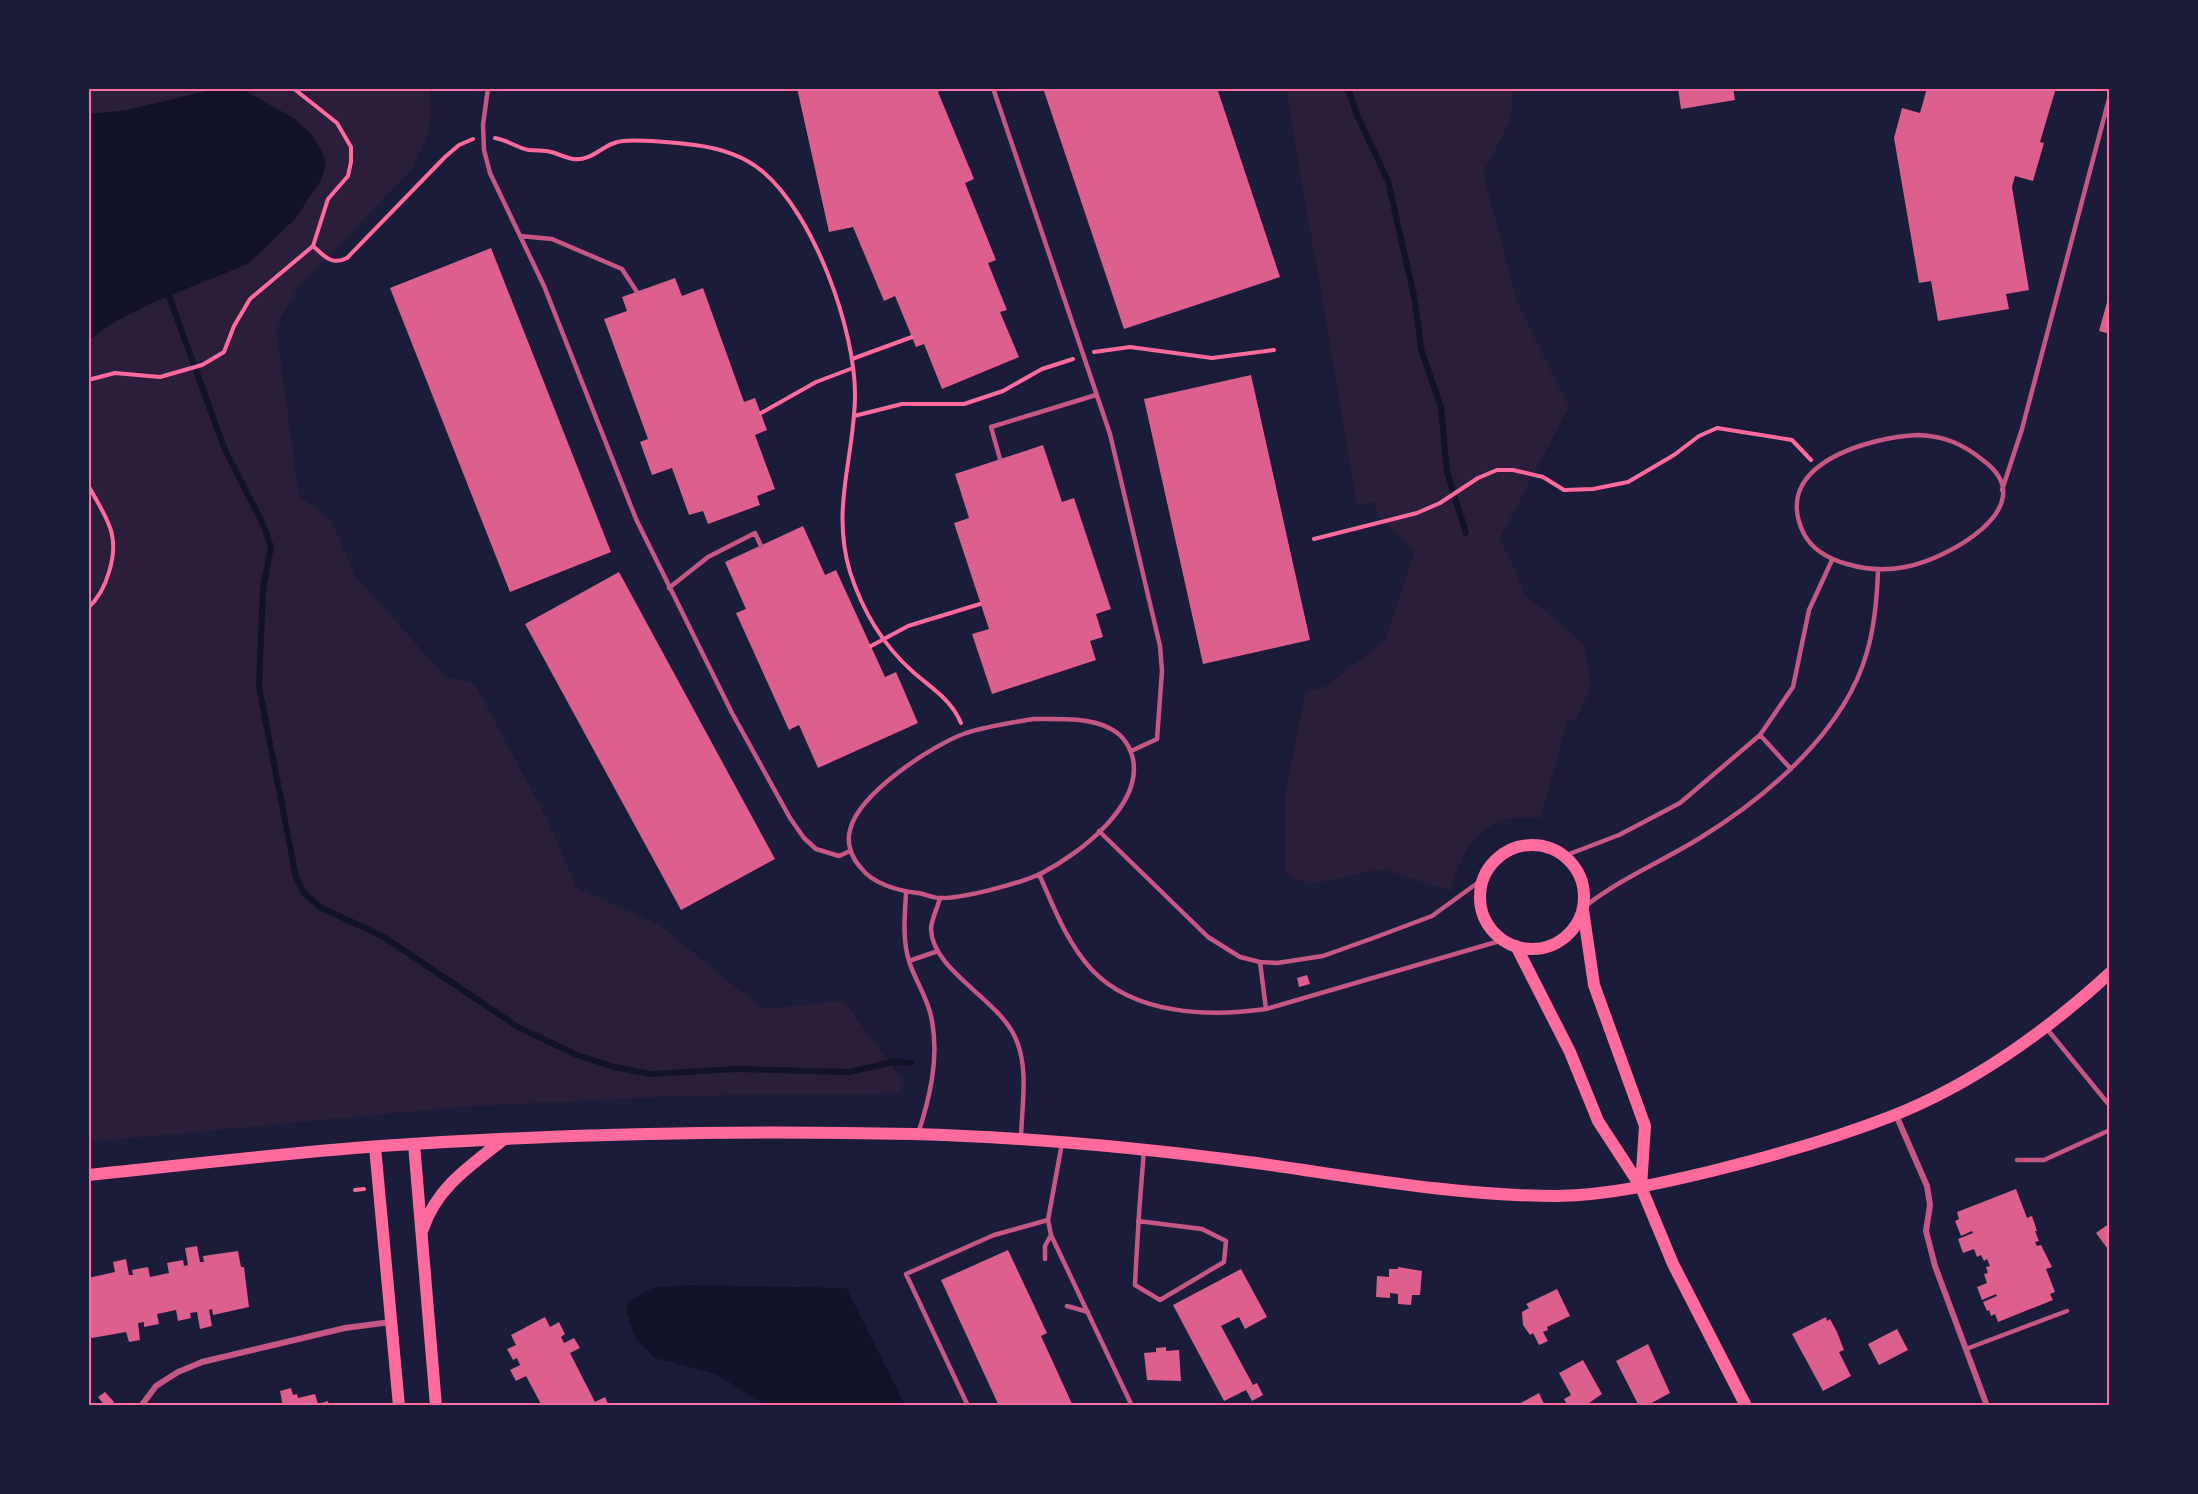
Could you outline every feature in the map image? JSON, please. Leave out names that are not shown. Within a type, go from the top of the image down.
[{"type":"main road","points":[[1583,908],[1578,923],[1562,940],[1539,949],[1516,946],[1503,940],[1488,924],[1483,914],[1480,891],[1483,879],[1493,861],[1518,846],[1546,846],[1564,856],[1582,881],[1583,908],[1594,986],[1645,1126],[1641,1187]]},
{"type":"main road","points":[[1516,946],[1570,1052],[1598,1121],[1641,1187],[1673,1264],[1746,1406]]},
{"type":"main road","points":[[88,1174],[414,1144],[692,1132],[917,1135],[1021,1140],[1144,1150],[1254,1163],[1354,1179],[1491,1193],[1562,1196],[1641,1187],[1797,1149],[1896,1115],[1946,1090],[2045,1027],[2109,973]]},
{"type":"main road","points":[[421,1236],[428,1212],[453,1180],[503,1140]]},
{"type":"main road","points":[[414,1144],[436,1406]]},
{"type":"main road","points":[[375,1147],[399,1406]]},
{"type":"street","points":[[1896,1115],[1927,1186],[1930,1205],[1926,1231],[1930,1248],[1987,1406]]},
{"type":"street","points":[[141,1406],[156,1386],[178,1372],[202,1362],[345,1328],[391,1322]]},
{"type":"lane","points":[[488,88],[483,138],[489,173],[544,286],[636,519],[732,713],[804,838],[826,853],[839,856],[850,850]]},
{"type":"lane","points":[[993,88],[1110,434],[1160,646],[1162,672],[1157,739],[1131,751]]},
{"type":"lane","points":[[2002,490],[1990,465],[1959,443],[1939,436],[1893,436],[1840,452],[1818,467],[1801,490],[1798,507],[1799,522],[1816,550],[1832,560],[1878,571],[1930,561],[1965,544],[1992,519],[2001,503],[2002,490],[2022,429],[2109,94]]},
{"type":"lane","points":[[520,236],[552,239],[622,269],[637,292]]},
{"type":"lane","points":[[1000,459],[991,427],[1096,395]]},
{"type":"lane","points":[[669,588],[708,557],[755,533],[761,546]]},
{"type":"lane","points":[[1564,856],[1619,835],[1680,803],[1760,735],[1793,687],[1809,610],[1832,560]]},
{"type":"lane","points":[[1583,908],[1604,892],[1700,839],[1739,812],[1791,769],[1821,738],[1846,700],[1867,654],[1875,620],[1878,571]]},
{"type":"lane","points":[[1033,719],[1087,722],[1109,727],[1124,739],[1131,751],[1134,763],[1133,784],[1128,797],[1099,831],[1074,853],[1039,874],[995,887],[940,898],[906,892],[877,881],[861,870],[850,850],[850,830],[861,809],[896,774],[922,755],[965,734],[1033,719]]},
{"type":"lane","points":[[1760,735],[1791,769]]},
{"type":"lane","points":[[1099,831],[1208,937],[1240,957],[1260,962],[1296,962],[1323,956],[1376,938],[1432,916],[1483,879]]},
{"type":"lane","points":[[1039,874],[1064,930],[1093,972],[1116,988],[1144,1002],[1200,1013],[1230,1014],[1266,1009],[1503,940]]},
{"type":"lane","points":[[906,892],[904,924],[909,961],[927,1001],[935,1045],[930,1097],[917,1135]]},
{"type":"lane","points":[[940,898],[931,929],[938,951],[949,966],[1006,1020],[1016,1037],[1023,1061],[1021,1140]]},
{"type":"lane","points":[[909,961],[938,951]]},
{"type":"lane","points":[[1260,962],[1266,1009]]},
{"type":"lane","points":[[2045,1027],[2109,1106]]},
{"type":"lane","points":[[2017,1160],[2044,1160],[2109,1130]]},
{"type":"lane","points":[[1062,1143],[1048,1220],[1051,1235],[1132,1406]]},
{"type":"lane","points":[[1138,1221],[1202,1229],[1226,1240],[1224,1262],[1160,1300],[1135,1285],[1138,1221],[1144,1150]]},
{"type":"lane","points":[[968,1406],[906,1274],[994,1235],[1048,1220]]},
{"type":"lane","points":[[1045,1259],[1045,1246],[1051,1235]]},
{"type":"lane","points":[[1067,1306],[1088,1312]]},
{"type":"lane","points":[[1966,1349],[2067,1311]]},
{"type":"path","points":[[88,380],[116,373],[160,377],[202,365],[224,352],[234,326],[250,299],[313,246],[328,199],[348,176],[351,147],[337,123],[293,88]]},
{"type":"path","points":[[313,246],[332,261],[339,262],[347,258],[445,157],[464,142],[483,138],[509,140],[529,150],[540,150],[571,159],[584,160],[621,140],[694,145],[743,158],[762,171],[795,210],[834,290],[852,359],[854,416],[841,506],[845,552],[860,597],[884,639],[912,671],[954,708],[965,734]]},
{"type":"path","points":[[852,359],[912,337]]},
{"type":"path","points":[[854,416],[902,404],[964,404],[1003,391],[1042,369],[1117,347],[1212,358],[1274,350]]},
{"type":"path","points":[[761,413],[816,382],[853,368]]},
{"type":"path","points":[[1314,539],[1418,513],[1440,503],[1478,478],[1497,470],[1513,470],[1543,477],[1564,490],[1593,489],[1628,482],[1674,455],[1699,436],[1717,428],[1792,440],[1818,467]]},
{"type":"path","points":[[88,485],[107,518],[115,550],[105,586],[88,608]]},
{"type":"path","points":[[871,646],[908,626],[980,604]]},
{"type":"path","points":[[354,1190],[365,1189]]},
{"type":"shaded area","points":[[89,89],[430,89],[431,116],[426,139],[412,169],[300,285],[276,326],[299,496],[332,521],[355,576],[446,677],[475,684],[548,821],[577,888],[658,924],[763,1009],[844,1001],[905,1084],[901,1084],[900,1093],[677,1096],[459,1107],[89,1142]]},
{"type":"shaded area","points":[[215,89],[242,89],[295,119],[312,135],[321,149],[326,164],[321,180],[295,219],[248,264],[156,301],[116,321],[89,340],[89,114],[127,110]]},
{"type":"shaded area","points":[[1286,89],[1513,89],[1511,120],[1483,172],[1517,302],[1569,407],[1500,538],[1526,595],[1585,645],[1591,686],[1577,718],[1567,721],[1541,818],[1511,818],[1484,830],[1463,857],[1451,891],[1382,869],[1310,884],[1285,873],[1285,794],[1305,694],[1326,686],[1385,641],[1415,550],[1379,518],[1375,502],[1357,505]]},
{"type":"shaded area","points":[[687,1285],[846,1288],[905,1405],[765,1405],[716,1374],[655,1358],[635,1337],[626,1310],[629,1301],[653,1288]]},
{"type":"building","points":[[797,88],[943,88],[938,92],[974,179],[965,183],[996,260],[988,263],[1007,310],[1000,312],[1019,357],[942,389],[924,344],[916,347],[895,296],[884,301],[853,227],[829,232]]},
{"type":"building","points":[[1043,88],[1217,88],[1280,277],[1124,329]]},
{"type":"building","points":[[1678,88],[1733,88],[1735,100],[1681,109]]},
{"type":"building","points":[[1927,88],[2056,88],[2040,142],[2044,143],[2033,181],[2015,176],[2012,187],[2029,290],[2006,294],[2009,309],[1938,321],[1931,281],[1919,283],[1894,138],[1902,108],[1920,113]]},
{"type":"building","points":[[491,248],[611,552],[510,592],[390,288]]},
{"type":"building","points":[[675,278],[682,296],[703,288],[744,402],[755,398],[767,430],[755,435],[775,489],[757,496],[760,505],[708,524],[703,511],[689,515],[672,468],[652,475],[640,442],[648,439],[604,319],[627,311],[622,297]]},
{"type":"building","points":[[2110,295],[2110,334],[2099,331]]},
{"type":"building","points":[[1251,375],[1310,640],[1203,664],[1144,399]]},
{"type":"building","points":[[1043,445],[1062,502],[1074,498],[1111,609],[1096,614],[1103,637],[1090,641],[1096,660],[992,694],[972,634],[989,629],[954,523],[969,518],[955,474]]},
{"type":"building","points":[[803,526],[825,575],[836,570],[885,677],[896,672],[918,723],[818,768],[799,725],[789,730],[736,613],[746,609],[725,562]]},
{"type":"building","points":[[619,572],[775,859],[681,910],[525,624]]},
{"type":"building","points":[[1307,975],[1310,984],[1299,987],[1297,978]]},
{"type":"building","points":[[2016,1189],[2027,1218],[2032,1216],[2039,1241],[2035,1242],[2037,1246],[2041,1245],[2052,1267],[2046,1269],[2055,1292],[2050,1294],[2053,1300],[1998,1322],[1995,1314],[1991,1316],[1983,1302],[1997,1296],[1996,1294],[1982,1300],[1977,1287],[1987,1283],[1984,1274],[1988,1273],[1986,1267],[1990,1266],[1987,1259],[1984,1261],[1981,1255],[1977,1257],[1974,1249],[1963,1253],[1958,1239],[1973,1233],[1972,1231],[1961,1236],[1955,1221],[1959,1219],[1957,1212]]},
{"type":"building","points":[[2110,1223],[2110,1252],[2096,1233]]},
{"type":"building","points":[[197,1246],[200,1262],[204,1262],[203,1256],[238,1251],[241,1267],[244,1267],[249,1307],[213,1315],[212,1309],[209,1310],[212,1326],[200,1329],[197,1312],[190,1313],[191,1318],[178,1321],[176,1310],[157,1314],[159,1324],[144,1327],[144,1322],[138,1323],[140,1340],[129,1342],[126,1332],[92,1338],[88,1336],[88,1278],[115,1272],[113,1262],[126,1259],[129,1275],[133,1275],[132,1270],[148,1267],[150,1277],[169,1273],[167,1263],[183,1260],[184,1266],[188,1265],[185,1248]]},
{"type":"building","points":[[1008,1250],[1047,1333],[1041,1336],[1073,1406],[999,1406],[941,1280]]},
{"type":"building","points":[[1398,1267],[1422,1271],[1420,1295],[1412,1295],[1411,1305],[1398,1304],[1398,1294],[1390,1293],[1390,1298],[1376,1297],[1377,1276],[1389,1277],[1389,1269],[1398,1269]]},
{"type":"building","points":[[1241,1269],[1267,1317],[1245,1329],[1239,1317],[1221,1326],[1253,1385],[1257,1383],[1263,1395],[1252,1401],[1246,1390],[1224,1401],[1173,1305]]},
{"type":"building","points":[[1557,1289],[1570,1316],[1547,1327],[1548,1330],[1543,1332],[1548,1341],[1539,1345],[1533,1333],[1530,1335],[1523,1325],[1522,1312],[1529,1308],[1526,1304]]},
{"type":"building","points":[[545,1317],[550,1327],[559,1322],[565,1334],[561,1337],[564,1343],[574,1338],[580,1348],[570,1353],[595,1402],[605,1397],[609,1406],[542,1406],[526,1376],[516,1381],[510,1370],[520,1365],[517,1358],[513,1360],[507,1349],[516,1345],[511,1335]]},
{"type":"building","points":[[1826,1317],[1827,1321],[1830,1319],[1837,1332],[1844,1350],[1839,1352],[1851,1376],[1823,1391],[1792,1334]]},
{"type":"building","points":[[1897,1329],[1908,1350],[1879,1365],[1868,1344]]},
{"type":"building","points":[[1648,1344],[1670,1393],[1646,1406],[1639,1406],[1616,1361]]},
{"type":"building","points":[[1166,1347],[1166,1351],[1179,1350],[1181,1381],[1147,1380],[1144,1353],[1156,1352],[1156,1348]]},
{"type":"building","points":[[1583,1360],[1602,1394],[1589,1403],[1590,1406],[1568,1406],[1564,1399],[1571,1395],[1559,1373]]},
{"type":"building","points":[[291,1388],[293,1395],[297,1394],[298,1398],[315,1394],[318,1404],[328,1401],[329,1406],[283,1406],[280,1391]]},
{"type":"building","points":[[105,1392],[114,1402],[110,1406],[105,1406],[98,1397]]},
{"type":"building","points":[[1539,1393],[1545,1406],[1515,1406]]},
{"type":"waterway","points":[[1348,88],[1357,115],[1388,181],[1415,301],[1421,349],[1441,407],[1447,472],[1466,533]]},
{"type":"waterway","points":[[169,296],[225,450],[263,524],[271,547],[263,589],[259,687],[296,877],[304,893],[320,907],[384,937],[518,1027],[577,1055],[614,1067],[650,1074],[737,1069],[849,1072],[893,1062],[911,1063]]}]
